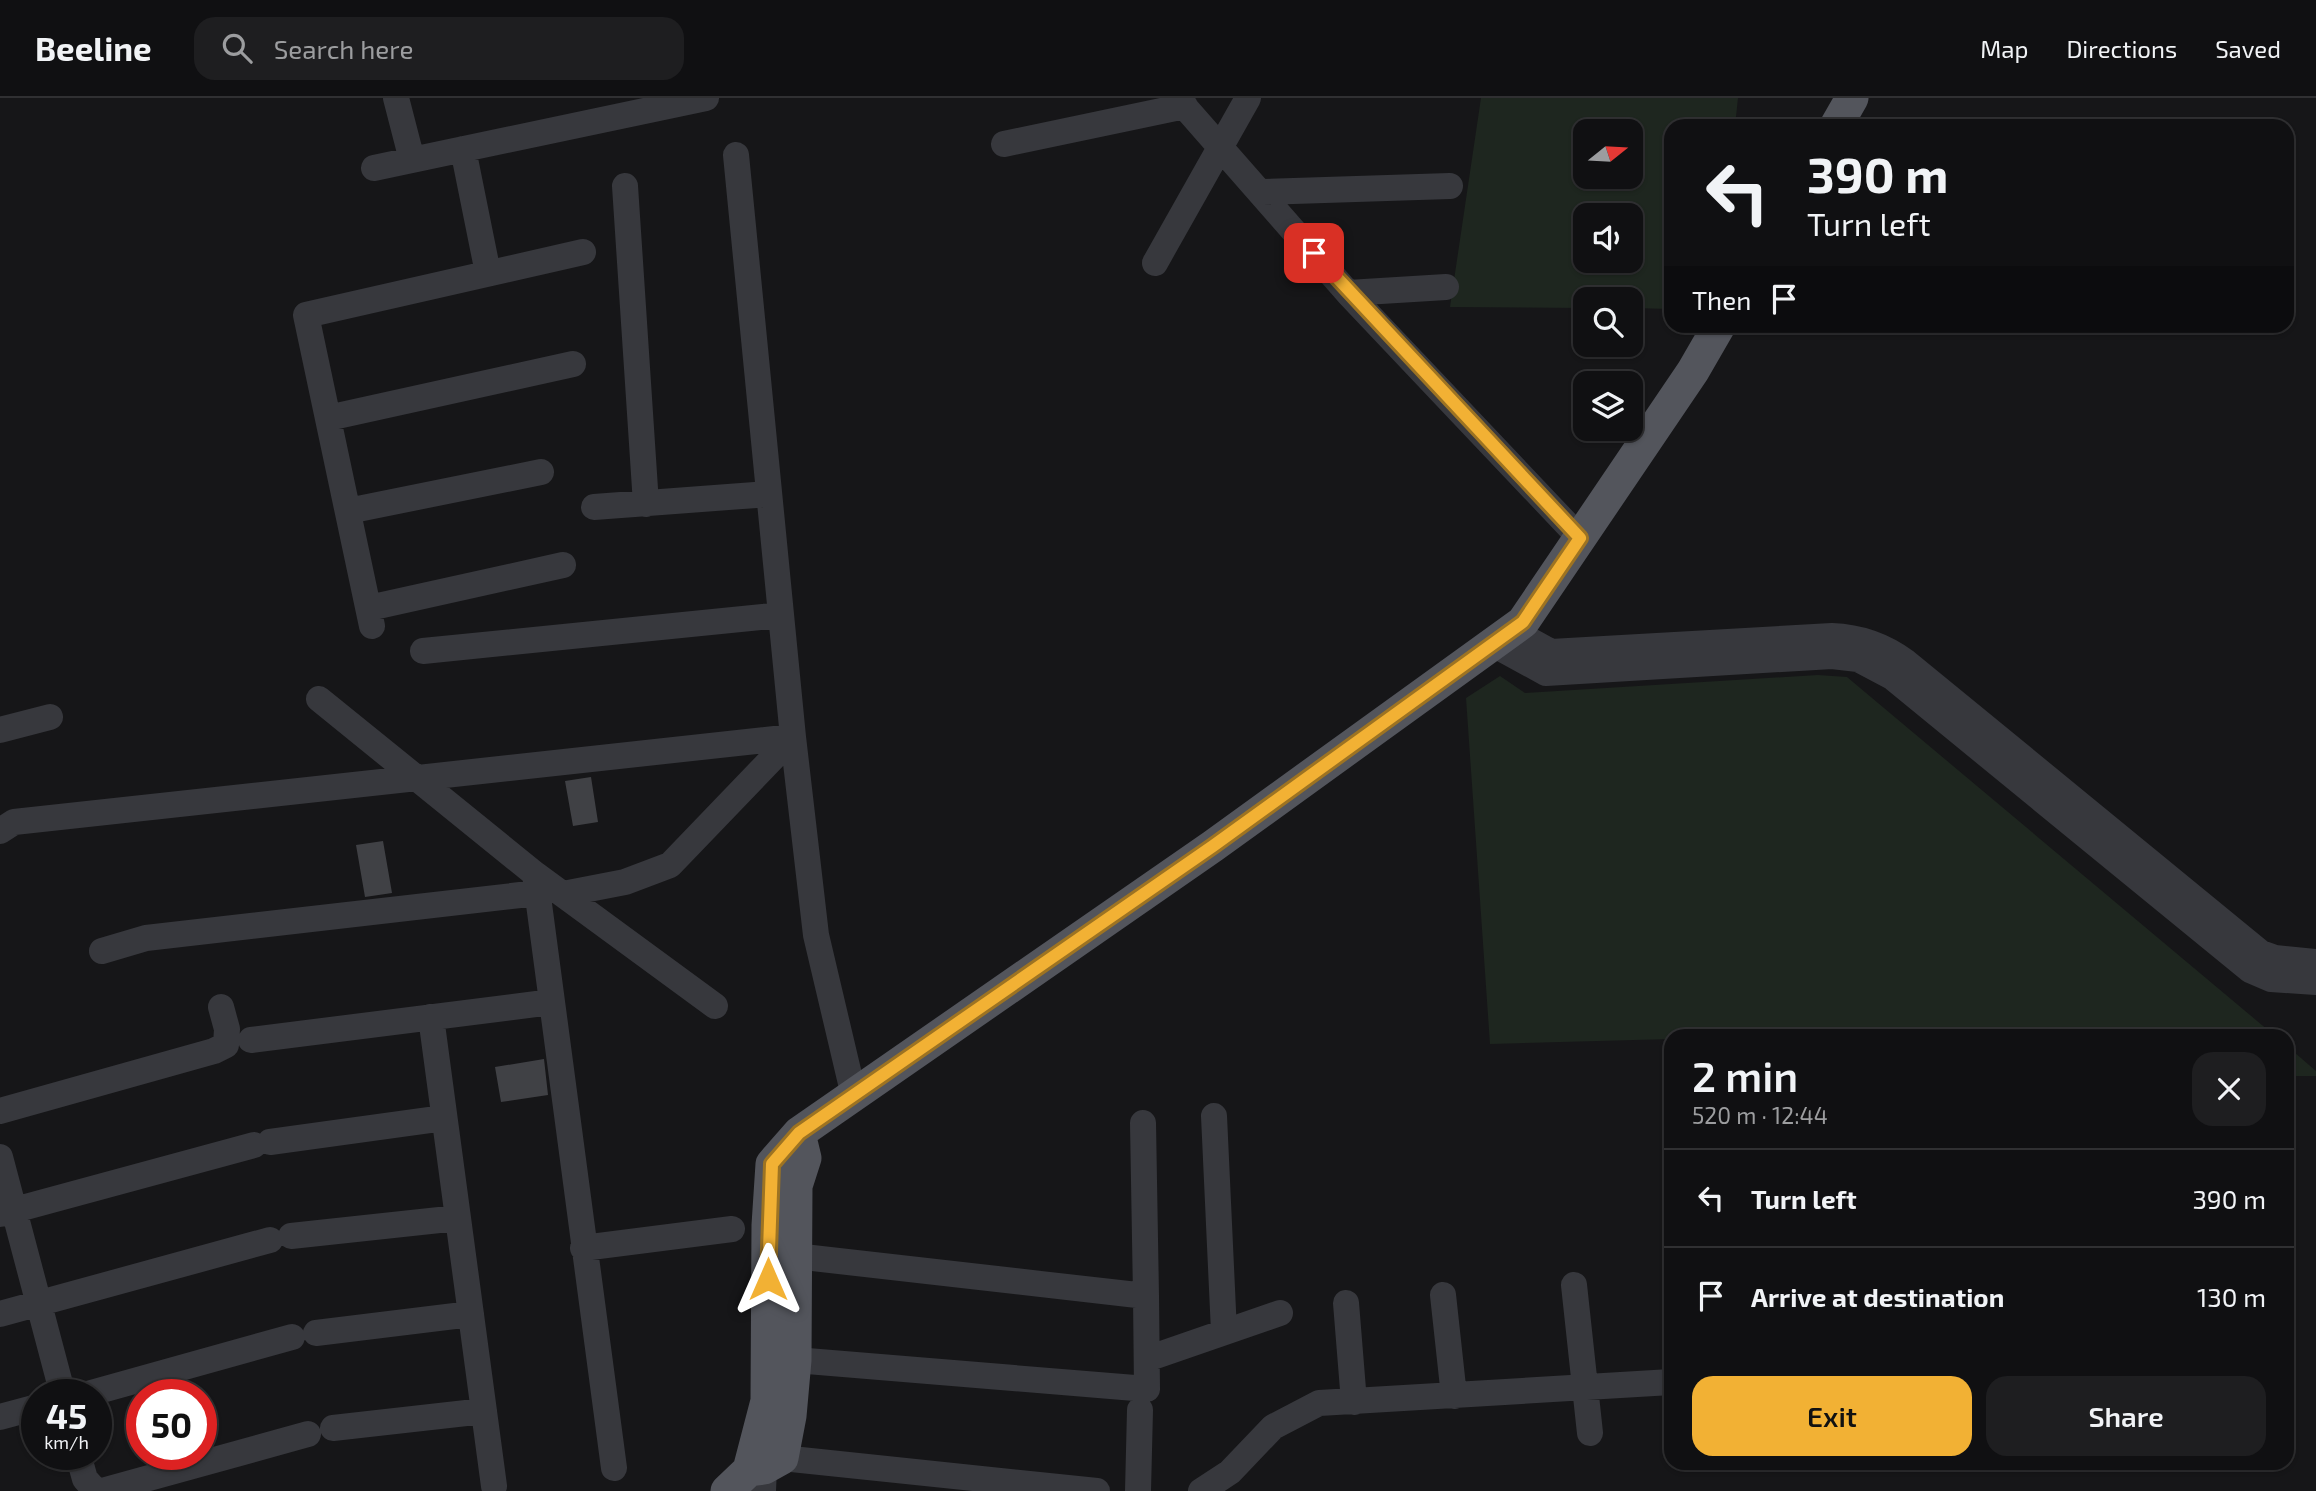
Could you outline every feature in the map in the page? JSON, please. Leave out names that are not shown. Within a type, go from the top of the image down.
[{"type":"main road","points":[[1840,119],[1852,98]]},
{"type":"main road","points":[[757,1476],[790,1416],[795,1360],[772,1164],[799,1133],[1213,846],[1523,622],[1693,371],[1715,333]]},
{"type":"main road","points":[[757,1476],[782,1254]]},
{"type":"street","points":[[396,98],[412,160]]},
{"type":"street","points":[[374,168],[706,98]]},
{"type":"street","points":[[1155,263],[1248,98]]},
{"type":"street","points":[[1004,144],[1181,102],[1263,192],[1348,293],[1580,538]]},
{"type":"street","points":[[463,149],[488,273]]},
{"type":"street","points":[[736,155],[793,737],[816,935],[855,1096]]},
{"type":"street","points":[[625,186],[646,504]]},
{"type":"street","points":[[1263,192],[1450,186]]},
{"type":"street","points":[[563,565],[370,617],[306,315],[583,252]]},
{"type":"street","points":[[1348,293],[1446,287]]},
{"type":"street","points":[[328,418],[573,364]]},
{"type":"street","points":[[348,511],[541,472]]},
{"type":"street","points":[[594,507],[769,494]]},
{"type":"street","points":[[423,651],[781,615]]},
{"type":"street","points":[[1502,637],[1551,652],[1832,636],[1863,639],[1879,645],[1906,662],[2261,953],[2275,958],[2316,962]]},
{"type":"street","points":[[1502,637],[1546,673],[1832,656],[1871,664],[1892,677],[2250,970],[2271,979],[2316,982]]},
{"type":"street","points":[[319,699],[545,887],[715,1006]]},
{"type":"street","points":[[0,730],[50,717]]},
{"type":"street","points":[[0,831],[14,822],[793,737]]},
{"type":"street","points":[[102,951],[146,938],[545,887],[625,882],[670,865],[793,737]]},
{"type":"street","points":[[545,887],[552,1002],[614,1468]]},
{"type":"street","points":[[251,1040],[552,1002]]},
{"type":"street","points":[[0,1111],[214,1051],[226,1045],[227,1029],[221,1007]]},
{"type":"street","points":[[431,1017],[494,1486]]},
{"type":"street","points":[[1214,1116],[1224,1332]]},
{"type":"street","points":[[7,1212],[262,1143],[444,1118]]},
{"type":"street","points":[[795,1360],[1147,1390],[1143,1123]]},
{"type":"street","points":[[0,1157],[7,1212],[39,1303],[58,1379]]},
{"type":"street","points":[[0,1314],[281,1238],[458,1218]]},
{"type":"street","points":[[583,1248],[732,1229]]},
{"type":"street","points":[[782,1254],[1146,1296]]},
{"type":"street","points":[[1574,1285],[1590,1433]]},
{"type":"street","points":[[1443,1295],[1454,1396]]},
{"type":"street","points":[[1346,1303],[1354,1402]]},
{"type":"street","points":[[1147,1359],[1280,1312]]},
{"type":"street","points":[[112,1387],[304,1335],[471,1314]]},
{"type":"street","points":[[1201,1491],[1230,1472],[1273,1427],[1288,1416],[1319,1403],[1664,1382]]},
{"type":"street","points":[[1138,1491],[1140,1410]]},
{"type":"street","points":[[0,1417],[21,1411]]},
{"type":"street","points":[[102,1491],[320,1431],[484,1411]]},
{"type":"street","points":[[82,1470],[85,1479],[96,1491]]},
{"type":"street","points":[[757,1476],[1097,1491]]},
{"type":"shaded area","points":[[1481,98],[1738,98],[1736,119],[1664,119],[1664,309],[1643,308],[1643,287],[1573,287],[1573,308],[1450,307]]},
{"type":"shaded area","points":[[1818,675],[1847,677],[2267,1029],[1664,1029],[1664,1039],[1490,1044],[1466,698],[1500,676],[1525,693]]},
{"type":"shaded area","points":[[2294,1052],[2316,1071],[2316,1076],[2294,1076]]},
{"type":"building","points":[[591,777],[598,822],[573,826],[565,781]]},
{"type":"building","points":[[383,841],[392,893],[365,897],[356,845]]},
{"type":"building","points":[[544,1059],[548,1095],[501,1102],[495,1067]]},
{"type":"route","points":[[768,1279],[772,1164],[799,1133],[1213,846],[1523,622],[1580,538],[1348,293],[1314,253]]}]
